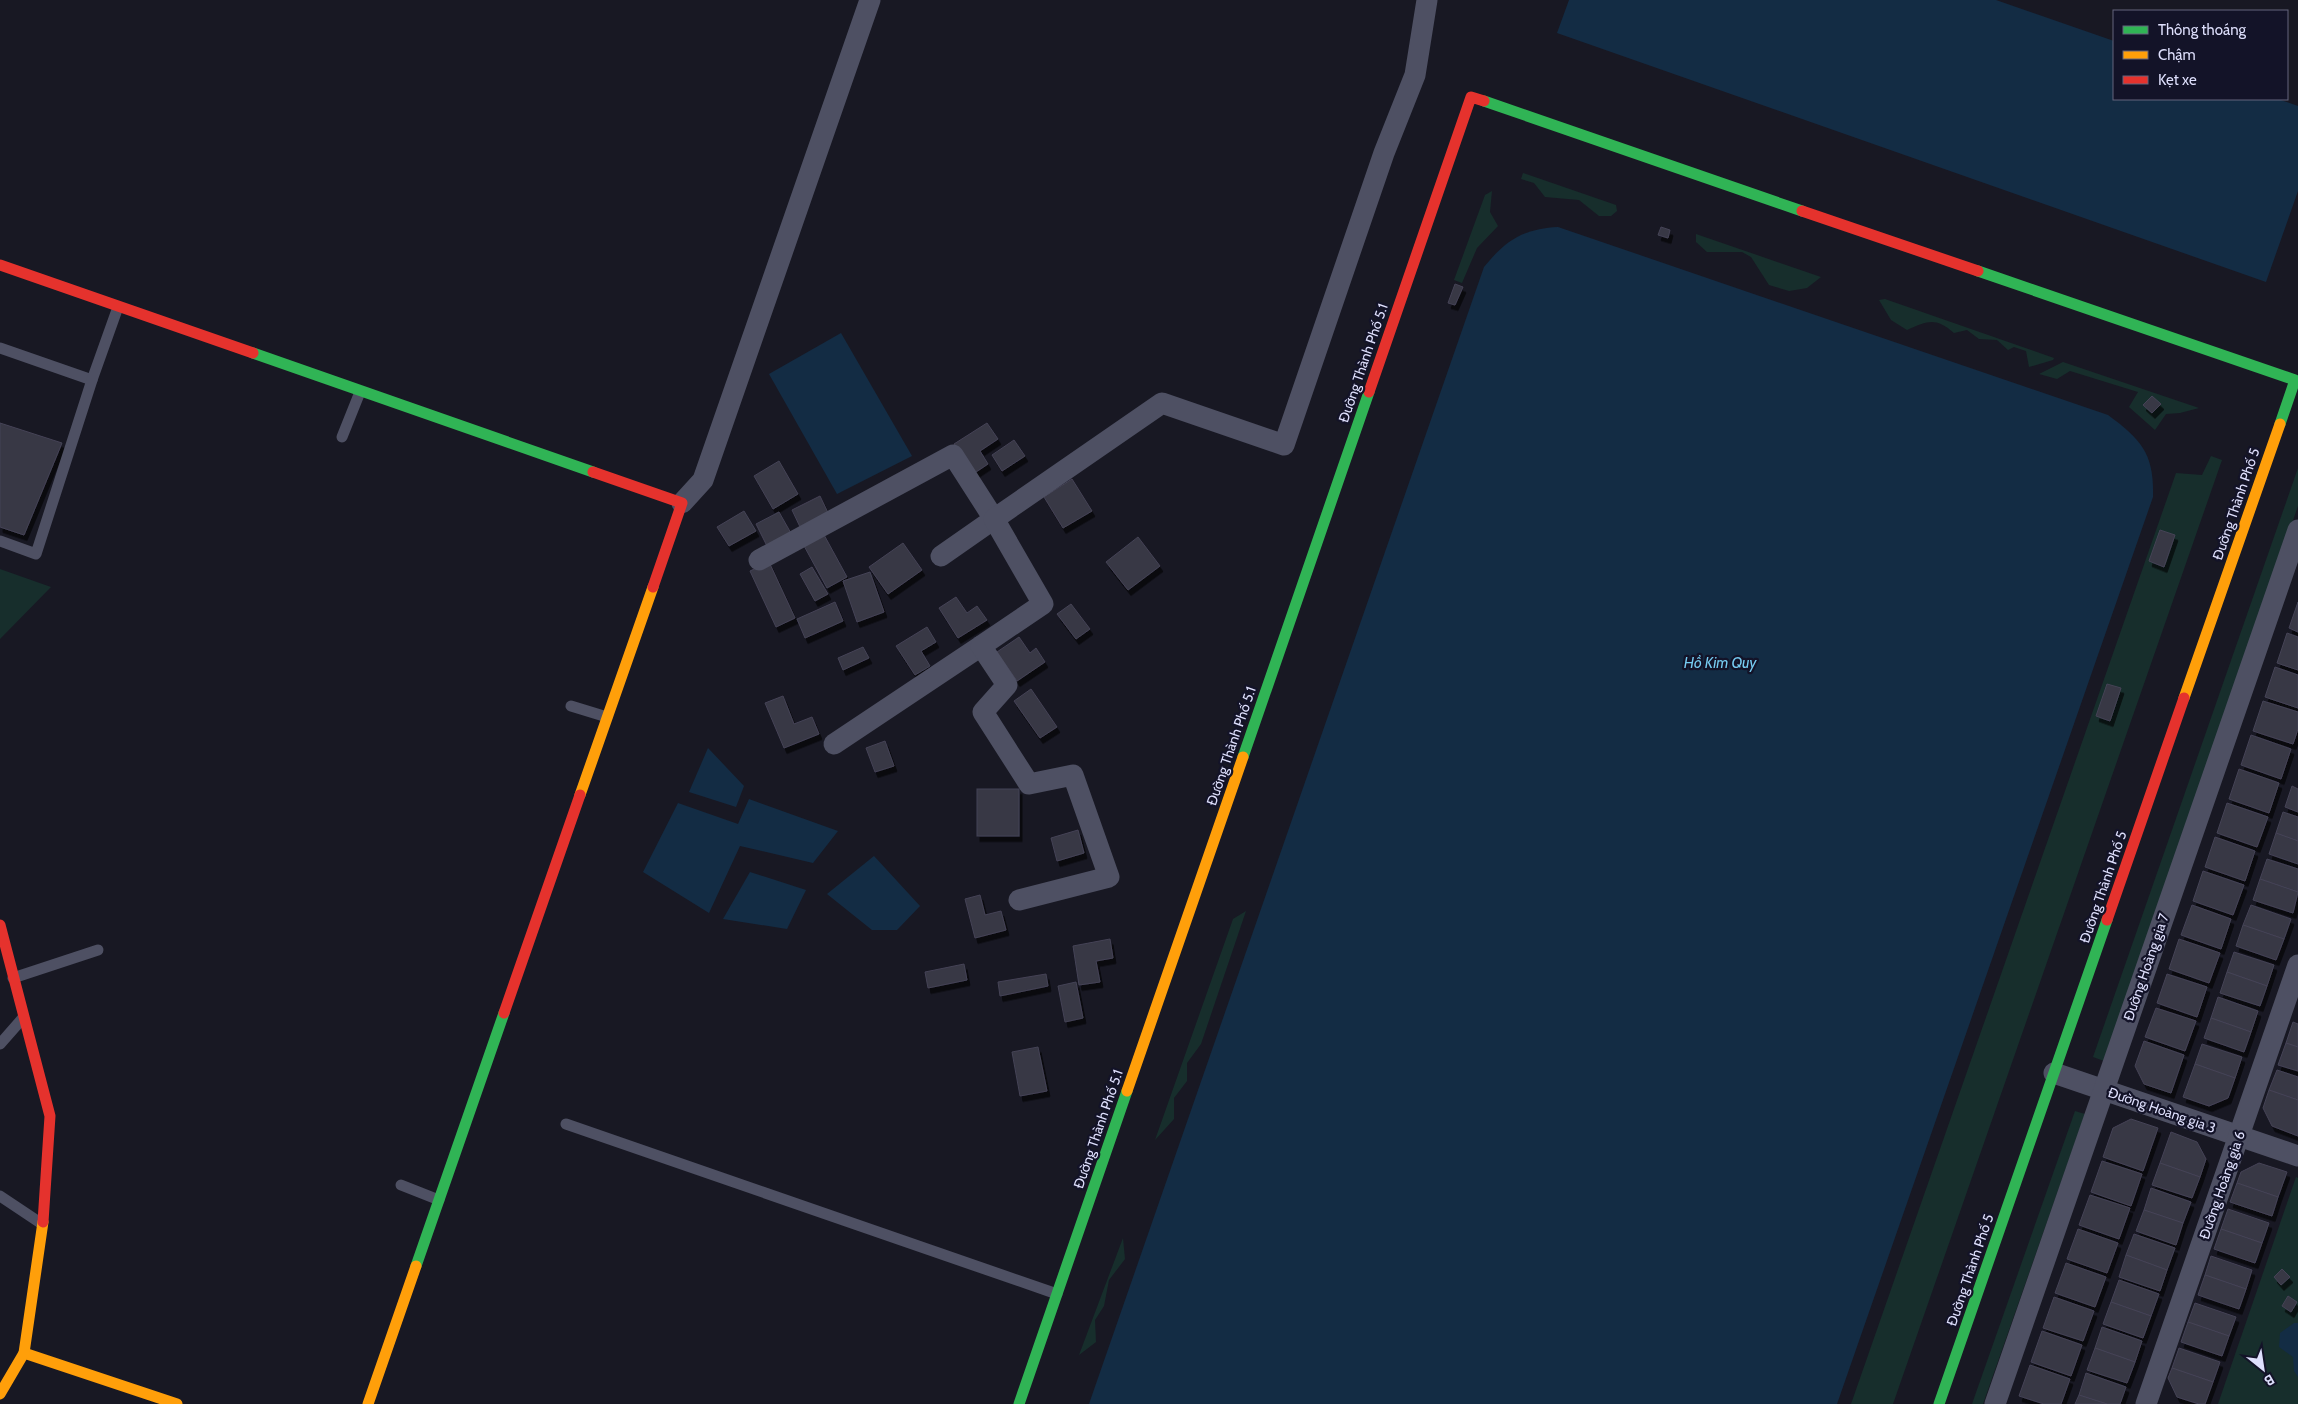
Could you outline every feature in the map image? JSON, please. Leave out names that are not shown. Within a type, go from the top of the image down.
[{"type":"street","points":[[368,1404],[682,503],[703,480],[870,0]]},
{"type":"street","points":[[941,556],[1162,403],[1284,445],[1384,153],[1415,75],[1427,0]]},
{"type":"street","name":"Đường Thành Phố 5.1","points":[[1019,1404],[1471,97],[2295,380]]},
{"type":"street","points":[[0,265],[682,503]]},
{"type":"street","name":"Đường Thành Phố 5","points":[[1939,1404],[2295,380]]},
{"type":"street","points":[[759,560],[953,454],[1044,604],[834,744]]},
{"type":"street","name":"Đường Hoàng gia 7","points":[[1995,1404],[2298,530]]},
{"type":"street","points":[[981,646],[1007,685],[983,712],[1028,784],[1074,775],[1109,877],[1019,900]]},
{"type":"street","points":[[0,925],[50,1116],[43,1224],[24,1353],[0,1394]]},
{"type":"street","name":"Đường Hoàng gia 6","points":[[2146,1404],[2298,965]]},
{"type":"street","name":"Đường Hoàng gia 3","points":[[2054,1073],[2298,1156]]},
{"type":"street","points":[[24,1353],[177,1404]]},
{"type":"lane","points":[[0,541],[36,554],[92,380],[118,307]]},
{"type":"lane","points":[[0,348],[92,380]]},
{"type":"lane","points":[[342,437],[360,392]]},
{"type":"lane","points":[[571,706],[607,717]]},
{"type":"lane","points":[[13,978],[98,950]]},
{"type":"lane","points":[[0,1044],[25,1016]]},
{"type":"lane","points":[[566,1124],[1057,1294]]},
{"type":"lane","points":[[402,1185],[439,1200]]},
{"type":"lane","points":[[0,1196],[43,1224]]},
{"type":"green space","points":[[1523,173],[1616,205],[1617,211],[1611,216],[1599,216],[1579,200],[1545,197],[1534,183],[1521,179]]},
{"type":"green space","points":[[1492,191],[1490,212],[1498,226],[1477,248],[1462,283],[1454,280],[1485,195]]},
{"type":"green space","points":[[1696,234],[1821,277],[1807,288],[1789,291],[1769,285],[1751,257],[1742,252],[1707,252],[1696,242]]},
{"type":"green space","points":[[1885,299],[2054,358],[2053,360],[2029,367],[2026,351],[2014,347],[2008,350],[1997,340],[1979,339],[1967,330],[1954,333],[1942,325],[1931,322],[1907,330],[1891,320],[1879,300]]},
{"type":"green space","points":[[2063,362],[2199,408],[2180,413],[2166,414],[2155,430],[2129,407],[2138,392],[2070,371],[2057,379],[2039,374]]},
{"type":"green space","points":[[2211,456],[2222,460],[1893,1404],[1851,1404],[2176,473],[2202,475]]},
{"type":"green space","points":[[2298,468],[2298,506],[2104,1061],[2093,1057]]},
{"type":"green space","points":[[0,569],[51,587],[0,639]]},
{"type":"green space","points":[[1246,911],[1201,1044],[1187,1063],[1187,1081],[1174,1098],[1174,1119],[1155,1140],[1233,919]]},
{"type":"green space","points":[[2075,1111],[2085,1114],[1983,1404],[1972,1404]]},
{"type":"green space","points":[[2296,1177],[2298,1178],[2298,1404],[2218,1404]]},
{"type":"green space","points":[[1123,1238],[1125,1259],[1109,1280],[1104,1306],[1095,1320],[1096,1342],[1079,1355]]},
{"type":"water","points":[[1569,0],[1996,0],[2113,41],[2113,100],[2281,100],[2298,106],[2298,191],[2266,282],[1557,33]]},
{"type":"water","name":"Hồ Kim Quy","points":[[1558,227],[2108,415],[2130,432],[2144,449],[2151,470],[2153,497],[1837,1404],[1089,1404],[1484,267],[1508,243],[1525,233]]},
{"type":"water","points":[[841,333],[912,456],[837,494],[769,374]]},
{"type":"water","points":[[708,748],[744,786],[736,807],[689,792]]},
{"type":"water","points":[[749,799],[838,831],[813,863],[740,846],[709,913],[643,872],[678,803],[738,824]]},
{"type":"water","points":[[874,856],[920,906],[897,930],[872,930],[827,894]]},
{"type":"water","points":[[750,872],[806,890],[787,929],[723,919]]},
{"type":"water","points":[[2294,1323],[2298,1323],[2298,1377],[2294,1371],[2293,1357],[2279,1347],[2280,1333]]},
{"type":"building","points":[[1661,227],[1670,230],[1668,238],[1658,235]]},
{"type":"building","points":[[1455,284],[1463,287],[1455,305],[1448,303]]},
{"type":"building","points":[[2152,396],[2161,404],[2152,413],[2143,405]]},
{"type":"building","points":[[0,423],[62,443],[24,535],[0,527]]},
{"type":"building","points":[[987,423],[998,439],[980,451],[988,464],[973,474],[954,444]]},
{"type":"building","points":[[1014,440],[1025,456],[1002,471],[992,455]]},
{"type":"building","points":[[779,461],[798,494],[773,509],[754,476]]},
{"type":"building","points":[[1072,479],[1092,511],[1063,528],[1044,497]]},
{"type":"building","points":[[820,496],[829,515],[801,529],[792,510]]},
{"type":"building","points":[[744,511],[756,531],[729,546],[717,527]]},
{"type":"building","points":[[779,512],[792,535],[768,548],[756,524]]},
{"type":"building","points":[[2160,530],[2175,535],[2164,567],[2149,561]]},
{"type":"building","points":[[823,533],[847,577],[827,588],[803,544]]},
{"type":"building","points":[[1138,537],[1160,566],[1128,590],[1106,562]]},
{"type":"building","points":[[903,543],[922,570],[888,594],[869,567]]},
{"type":"building","points":[[769,562],[795,618],[776,627],[750,571]]},
{"type":"building","points":[[812,567],[828,594],[815,601],[800,574]]},
{"type":"building","points":[[870,572],[884,612],[857,622],[843,581]]},
{"type":"building","points":[[956,597],[967,613],[977,606],[987,620],[958,638],[939,608]]},
{"type":"building","points":[[835,602],[843,621],[805,638],[797,619]]},
{"type":"building","points":[[2298,602],[2298,632],[2289,628]]},
{"type":"building","points":[[1071,604],[1090,629],[1076,639],[1057,614]]},
{"type":"building","points":[[927,627],[936,642],[921,651],[930,666],[915,675],[896,646]]},
{"type":"building","points":[[2287,633],[2298,637],[2298,670],[2277,663]]},
{"type":"building","points":[[1019,637],[1030,653],[1036,648],[1045,662],[1017,681],[997,652]]},
{"type":"building","points":[[863,647],[869,658],[843,670],[838,658]]},
{"type":"building","points":[[2275,667],[2298,675],[2298,708],[2265,697]]},
{"type":"building","points":[[2107,684],[2121,688],[2110,721],[2096,716]]},
{"type":"building","points":[[1031,689],[1057,727],[1040,738],[1014,701]]},
{"type":"building","points":[[783,696],[794,724],[812,717],[819,734],[784,748],[765,703]]},
{"type":"building","points":[[2263,701],[2298,712],[2298,729],[2293,744],[2253,731]]},
{"type":"building","points":[[2251,735],[2291,749],[2281,779],[2241,765]]},
{"type":"building","points":[[885,741],[894,766],[875,772],[866,748]]},
{"type":"building","points":[[2239,769],[2279,783],[2269,813],[2229,799]]},
{"type":"building","points":[[2292,786],[2298,789],[2298,812],[2285,807]]},
{"type":"building","points":[[977,789],[1019,789],[1019,836],[977,836]]},
{"type":"building","points":[[2227,803],[2268,817],[2257,847],[2217,833]]},
{"type":"building","points":[[2283,812],[2298,817],[2298,841],[2276,833]]},
{"type":"building","points":[[1078,830],[1084,853],[1057,861],[1051,838]]},
{"type":"building","points":[[2276,833],[2298,841],[2298,864],[2269,854]]},
{"type":"building","points":[[2215,837],[2255,851],[2245,881],[2205,867]]},
{"type":"building","points":[[2267,859],[2298,869],[2298,892],[2260,879]]},
{"type":"building","points":[[2203,871],[2244,885],[2233,915],[2193,901]]},
{"type":"building","points":[[2260,879],[2298,892],[2293,913],[2253,900]]},
{"type":"building","points":[[980,895],[985,915],[1001,911],[1006,930],[975,938],[965,899]]},
{"type":"building","points":[[2192,905],[2231,919],[2221,949],[2181,935]]},
{"type":"building","points":[[2251,905],[2291,919],[2284,939],[2243,925]]},
{"type":"building","points":[[2243,925],[2284,939],[2276,960],[2236,946]]},
{"type":"building","points":[[1110,939],[1113,958],[1096,961],[1100,982],[1079,985],[1073,946]]},
{"type":"building","points":[[2179,939],[2220,953],[2209,983],[2169,969]]},
{"type":"building","points":[[2234,952],[2274,965],[2267,986],[2227,972]]},
{"type":"building","points":[[964,964],[967,980],[928,988],[925,972]]},
{"type":"building","points":[[2227,972],[2267,986],[2260,1006],[2220,993]]},
{"type":"building","points":[[1046,974],[1048,986],[1000,996],[998,982]]},
{"type":"building","points":[[2167,974],[2207,987],[2197,1017],[2157,1003]]},
{"type":"building","points":[[1076,982],[1083,1018],[1065,1022],[1058,986]]},
{"type":"building","points":[[2218,997],[2258,1011],[2251,1032],[2211,1018]]},
{"type":"building","points":[[2156,1008],[2196,1021],[2185,1051],[2145,1037]]},
{"type":"building","points":[[2211,1018],[2251,1032],[2244,1052],[2204,1038]]},
{"type":"building","points":[[2293,1022],[2298,1024],[2298,1047],[2286,1043]]},
{"type":"building","points":[[2144,1041],[2184,1055],[2171,1093],[2144,1084],[2135,1066]]},
{"type":"building","points":[[2286,1043],[2298,1047],[2298,1071],[2278,1065]]},
{"type":"building","points":[[2202,1044],[2242,1057],[2235,1078],[2195,1064]]},
{"type":"building","points":[[1038,1047],[1047,1091],[1020,1096],[1012,1052]]},
{"type":"building","points":[[2195,1064],[2235,1078],[2228,1098],[2209,1106],[2183,1097]]},
{"type":"building","points":[[2277,1070],[2298,1077],[2298,1100],[2269,1090]]},
{"type":"building","points":[[2269,1090],[2298,1100],[2298,1136],[2272,1126],[2263,1108]]},
{"type":"building","points":[[2131,1119],[2158,1128],[2143,1171],[2103,1157],[2113,1128]]},
{"type":"building","points":[[2171,1132],[2197,1142],[2206,1159],[2200,1177],[2160,1163]]},
{"type":"building","points":[[2102,1161],[2142,1174],[2131,1206],[2091,1192]]},
{"type":"building","points":[[2160,1163],[2200,1177],[2192,1198],[2152,1185]]},
{"type":"building","points":[[2259,1163],[2287,1172],[2278,1197],[2237,1183],[2241,1172]]},
{"type":"building","points":[[2237,1183],[2278,1197],[2272,1216],[2230,1202]]},
{"type":"building","points":[[2151,1188],[2191,1202],[2183,1223],[2144,1210]]},
{"type":"building","points":[[2090,1195],[2130,1208],[2119,1239],[2079,1225]]},
{"type":"building","points":[[2228,1209],[2269,1223],[2262,1243],[2221,1229]]},
{"type":"building","points":[[2144,1210],[2183,1223],[2176,1245],[2136,1231]]},
{"type":"building","points":[[2078,1229],[2118,1243],[2107,1273],[2067,1259]]},
{"type":"building","points":[[2221,1229],[2262,1243],[2255,1263],[2214,1249]]},
{"type":"building","points":[[2134,1234],[2175,1248],[2167,1270],[2126,1255]]},
{"type":"building","points":[[2126,1255],[2167,1270],[2160,1291],[2119,1277]]},
{"type":"building","points":[[2211,1256],[2252,1270],[2246,1289],[2205,1275]]},
{"type":"building","points":[[2066,1263],[2106,1277],[2095,1307],[2055,1293]]},
{"type":"building","points":[[2282,1269],[2290,1277],[2281,1285],[2274,1277]]},
{"type":"building","points":[[2205,1275],[2246,1289],[2239,1309],[2198,1295]]},
{"type":"building","points":[[2119,1280],[2159,1294],[2151,1316],[2111,1302]]},
{"type":"building","points":[[2288,1296],[2297,1302],[2291,1312],[2282,1306]]},
{"type":"building","points":[[2054,1297],[2094,1311],[2083,1341],[2043,1328]]},
{"type":"building","points":[[2111,1302],[2151,1316],[2143,1338],[2103,1324]]},
{"type":"building","points":[[2195,1303],[2236,1317],[2229,1336],[2188,1322]]},
{"type":"building","points":[[2188,1322],[2229,1336],[2222,1356],[2181,1342]]},
{"type":"building","points":[[2102,1327],[2142,1341],[2135,1362],[2095,1348]]},
{"type":"building","points":[[2042,1331],[2082,1345],[2071,1376],[2031,1362]]},
{"type":"building","points":[[2095,1348],[2135,1362],[2127,1383],[2087,1370]]},
{"type":"building","points":[[2179,1348],[2220,1362],[2213,1382],[2172,1368]]},
{"type":"building","points":[[2030,1365],[2070,1379],[2061,1404],[2044,1404],[2019,1396]]},
{"type":"building","points":[[2172,1368],[2213,1382],[2205,1404],[2177,1397],[2168,1378]]},
{"type":"building","points":[[2086,1373],[2126,1387],[2120,1404],[2107,1404],[2079,1395]]},
{"type":"building","points":[[2079,1395],[2107,1404],[2075,1404]]},
{"type":"traffic: fast","points":[[1484,101],[1802,211]]},
{"type":"traffic: fast","points":[[1978,271],[2295,380],[2280,424]]},
{"type":"traffic: fast","points":[[253,353],[593,472]]},
{"type":"traffic: fast","points":[[1243,757],[1369,392]]},
{"type":"traffic: fast","points":[[1939,1404],[2107,920]]},
{"type":"traffic: fast","points":[[416,1266],[504,1013]]},
{"type":"traffic: fast","points":[[1019,1404],[1127,1091]]},
{"type":"traffic: slow","points":[[2184,698],[2280,424]]},
{"type":"traffic: slow","points":[[580,795],[653,587]]},
{"type":"traffic: slow","points":[[1127,1091],[1243,757]]},
{"type":"traffic: slow","points":[[0,1394],[24,1353],[43,1222]]},
{"type":"traffic: slow","points":[[368,1404],[416,1266]]},
{"type":"traffic: slow","points":[[24,1353],[177,1404]]},
{"type":"traffic: jam","points":[[1369,392],[1471,97],[1484,101]]},
{"type":"traffic: jam","points":[[1802,211],[1978,271]]},
{"type":"traffic: jam","points":[[0,265],[253,353]]},
{"type":"traffic: jam","points":[[593,472],[682,503],[653,587]]},
{"type":"traffic: jam","points":[[2107,920],[2184,698]]},
{"type":"traffic: jam","points":[[504,1013],[580,795]]},
{"type":"traffic: jam","points":[[0,925],[50,1116],[43,1222]]}]
